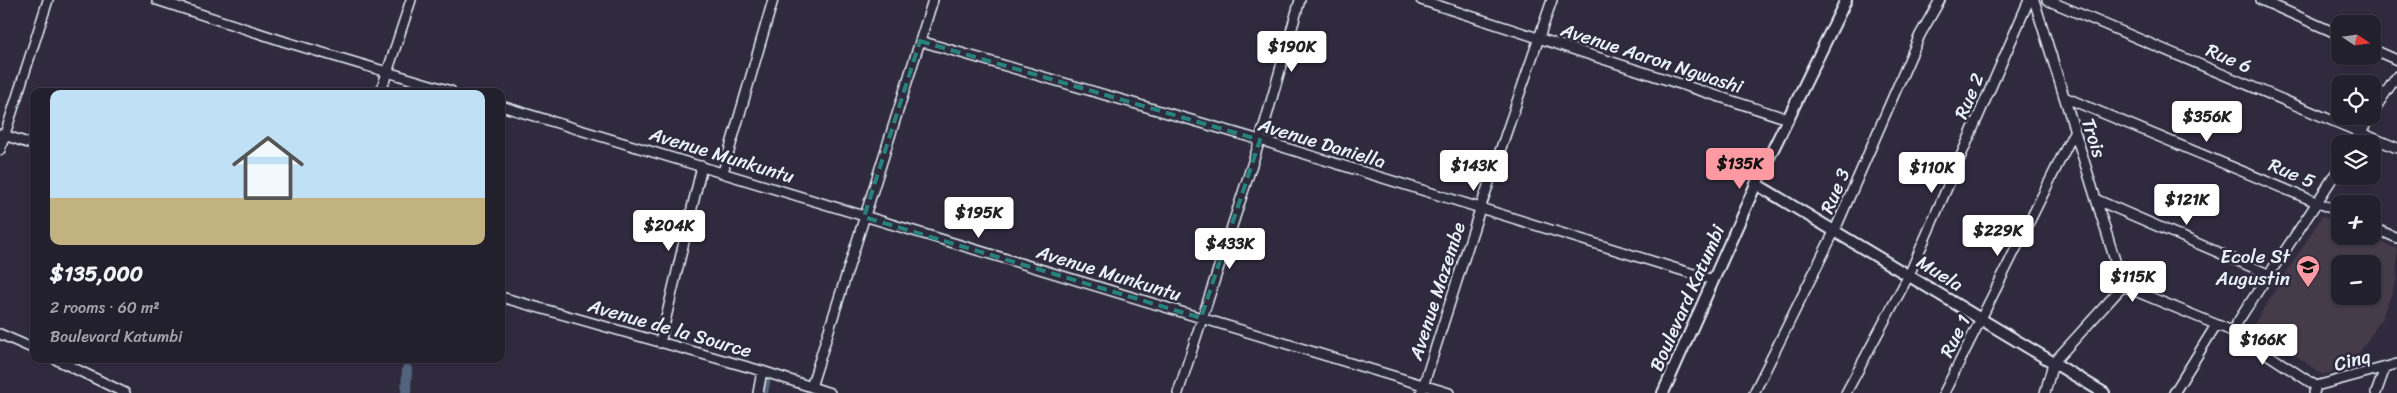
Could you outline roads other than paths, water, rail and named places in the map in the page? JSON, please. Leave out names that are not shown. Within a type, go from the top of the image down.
[{"type":"street","points":[[0,150],[3,134],[48,0]]},
{"type":"street","points":[[157,0],[441,88]]},
{"type":"street","points":[[382,88],[411,0]]},
{"type":"street","points":[[723,172],[773,0]]},
{"type":"street","points":[[811,387],[933,0]]},
{"type":"street","points":[[1178,393],[1260,140],[1300,0]]},
{"type":"street","name":"Avenue Aaron Ngwashi","points":[[1420,0],[1788,119]]},
{"type":"street","name":"Avenue Mazembe","points":[[1422,389],[1480,209],[1552,0]]},
{"type":"street","name":"Boulevard Katumbi","points":[[1663,393],[1756,184],[1846,0]]},
{"type":"street","name":"Rue 3","points":[[1754,393],[1835,230],[1920,35],[1940,0]]},
{"type":"street","name":"Rue 2","points":[[1846,393],[1909,275],[2029,0]]},
{"type":"street","name":"Trois","points":[[2034,0],[2123,286]]},
{"type":"street","name":"Rue 6","points":[[2047,0],[2361,131],[2397,148]]},
{"type":"street","points":[[2261,0],[2331,31]]},
{"type":"street","name":"Avenue Daniella","points":[[920,41],[1260,140],[1713,280]]},
{"type":"street","points":[[2381,53],[2397,60]]},
{"type":"street","points":[[2381,101],[2397,76]]},
{"type":"street","name":"Rue 5","points":[[2064,97],[2331,208]]},
{"type":"street","name":"Avenue Munkuntu","points":[[505,107],[1201,318],[1422,389],[1449,393]]},
{"type":"street","points":[[2359,135],[2365,125]]},
{"type":"street","name":"Rue 1","points":[[1944,393],[2056,163],[2074,132]]},
{"type":"street","points":[[3,134],[30,144]]},
{"type":"street","points":[[660,343],[702,166]]},
{"type":"street","points":[[2232,331],[2331,181]]},
{"type":"street","name":"Muela","points":[[1756,184],[2104,393]]},
{"type":"street","points":[[2097,200],[2268,274]]},
{"type":"street","points":[[2381,231],[2397,238]]},
{"type":"street","points":[[2045,393],[2053,363],[2123,286],[2232,331],[2315,390]]},
{"type":"street","name":"Avenue de la Source","points":[[505,297],[762,371],[830,393]]},
{"type":"street","points":[[2174,393],[2216,325]]},
{"type":"street","points":[[0,334],[30,347]]},
{"type":"street","points":[[64,363],[125,393]]},
{"type":"street","name":"Cinq","points":[[2315,390],[2397,364]]},
{"type":"street","points":[[2376,393],[2385,368]]},
{"type":"street","points":[[758,393],[762,371]]},
{"type":"waterway","points":[[406,393],[407,369]]},
{"type":"waterway","points":[[763,393],[766,379]]},
{"type":"place","name":"Ecole St Augustin","points":[[2308,288]]}]
